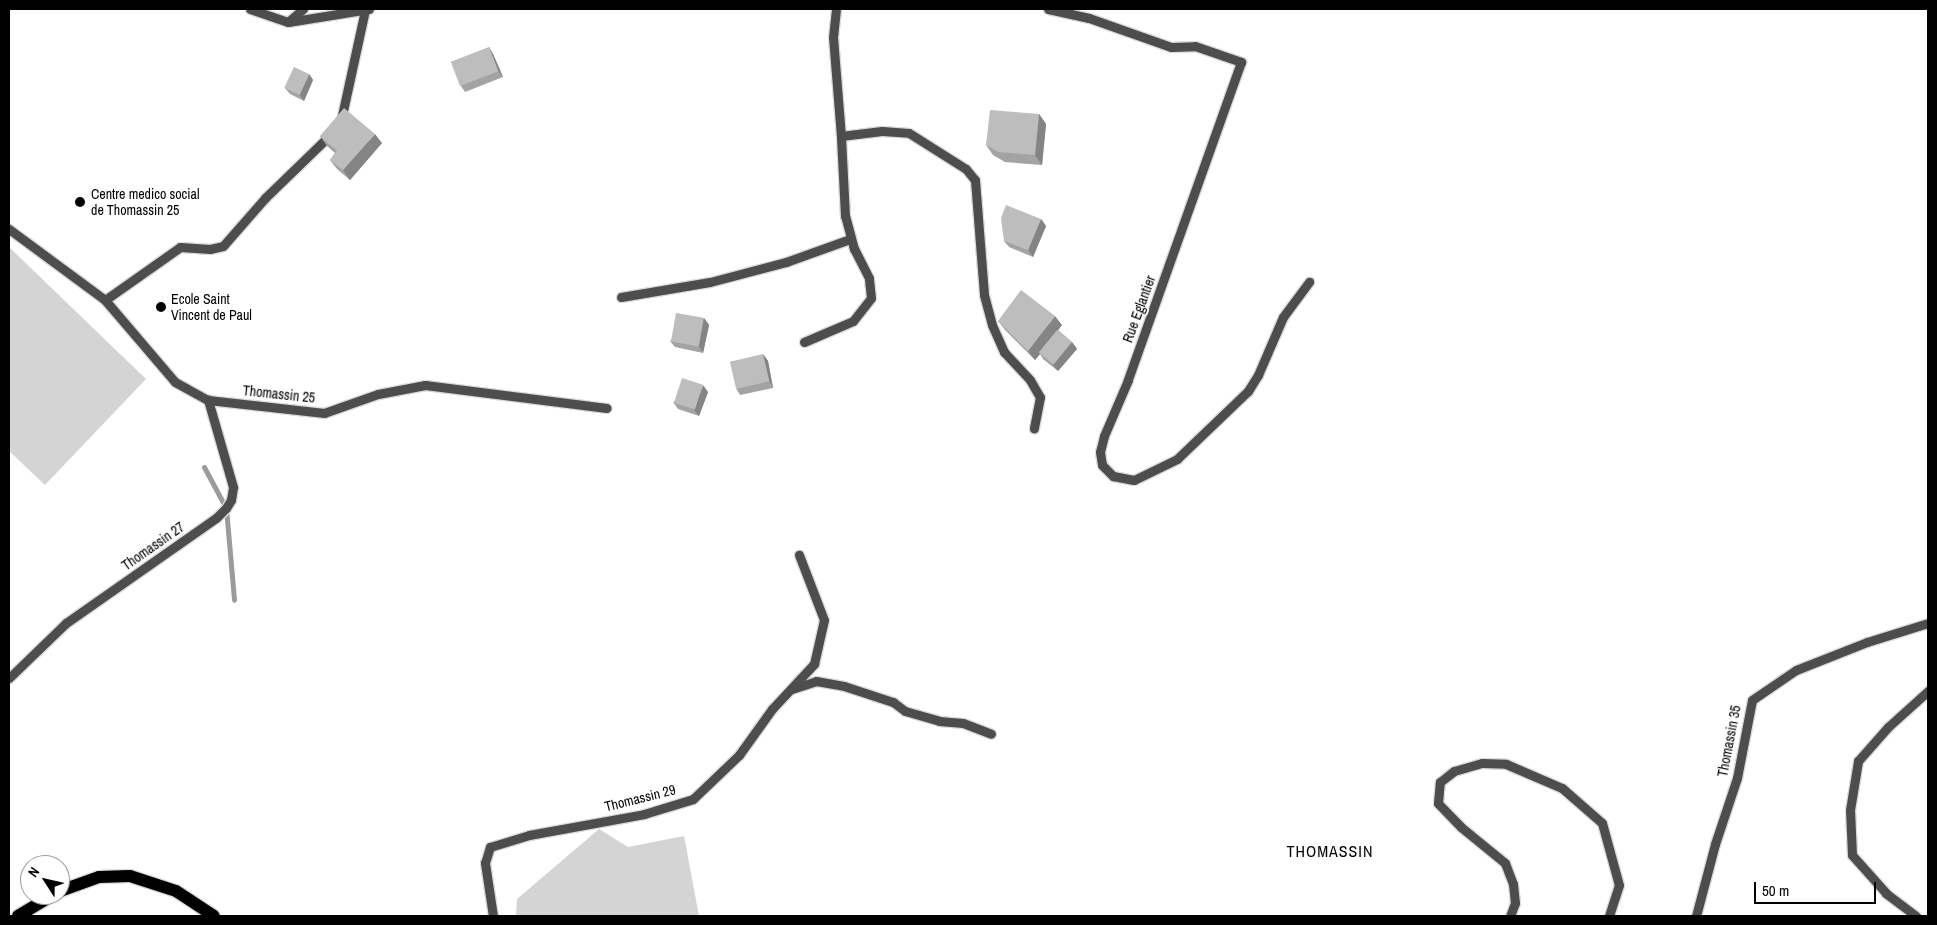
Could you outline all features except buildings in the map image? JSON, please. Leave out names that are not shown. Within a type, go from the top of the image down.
[{"type":"main road","points":[[70,887],[99,877],[130,876],[176,890],[214,916]]},
{"type":"main road","points":[[18,916],[36,905]]},
{"type":"street","points":[[105,300],[180,247],[210,249],[224,246],[264,198],[334,131],[341,119],[367,10],[288,22],[250,9]]},
{"type":"street","points":[[288,22],[303,9]]},
{"type":"street","points":[[804,342],[853,321],[871,298],[869,278],[850,239],[845,216],[833,37],[836,9]]},
{"type":"street","name":"Rue Eglantier","points":[[1048,9],[1090,18],[1171,46],[1195,46],[1241,62],[1128,380],[1104,436],[1100,452],[1102,465],[1113,476],[1134,480],[1177,459],[1248,391],[1283,317],[1309,282]]},
{"type":"street","points":[[841,136],[882,131],[909,133],[966,169],[975,180],[984,295],[992,325],[1004,352],[1030,380],[1040,397],[1034,428]]},
{"type":"street","name":"Thomassin 25","points":[[9,229],[105,300],[175,382],[208,400],[324,413],[378,394],[425,384],[607,408]]},
{"type":"street","points":[[621,297],[710,282],[786,262],[850,239]]},
{"type":"street","name":"Thomassin 27","points":[[9,678],[66,623],[216,518],[226,508],[231,500],[232,487],[208,400]]},
{"type":"street","name":"Thomassin 29","points":[[492,916],[485,863],[490,847],[528,835],[644,814],[693,798],[739,755],[789,690],[814,664],[824,620],[799,555]]},
{"type":"street","name":"Thomassin 35","points":[[1696,916],[1715,844],[1737,778],[1752,700],[1796,670],[1867,642],[1928,623]]},
{"type":"street","points":[[789,690],[816,681],[844,686],[893,702],[905,711],[939,721],[964,723],[991,734]]},
{"type":"street","points":[[1916,916],[1886,893],[1852,855],[1850,810],[1858,761],[1888,727],[1928,691]]},
{"type":"street","points":[[1510,916],[1515,903],[1513,884],[1505,863],[1461,827],[1438,803],[1440,782],[1454,770],[1482,763],[1506,764],[1562,788],[1602,822],[1619,885],[1609,916]]},
{"type":"shaded area","points":[[9,247],[146,379],[45,485],[9,451]]},
{"type":"shaded area","points":[[599,829],[628,847],[684,836],[699,916],[516,916],[517,899]]},
{"type":"waterway","points":[[204,467],[226,508],[234,600]]},
{"type":"place","name":"Centre medico social de Thomassin 25","points":[[80,202]]},
{"type":"place","name":"Ecole Saint Vincent de Paul","points":[[161,307]]},
{"type":"district","name":"THOMASSIN","points":[[1330,851]]}]
